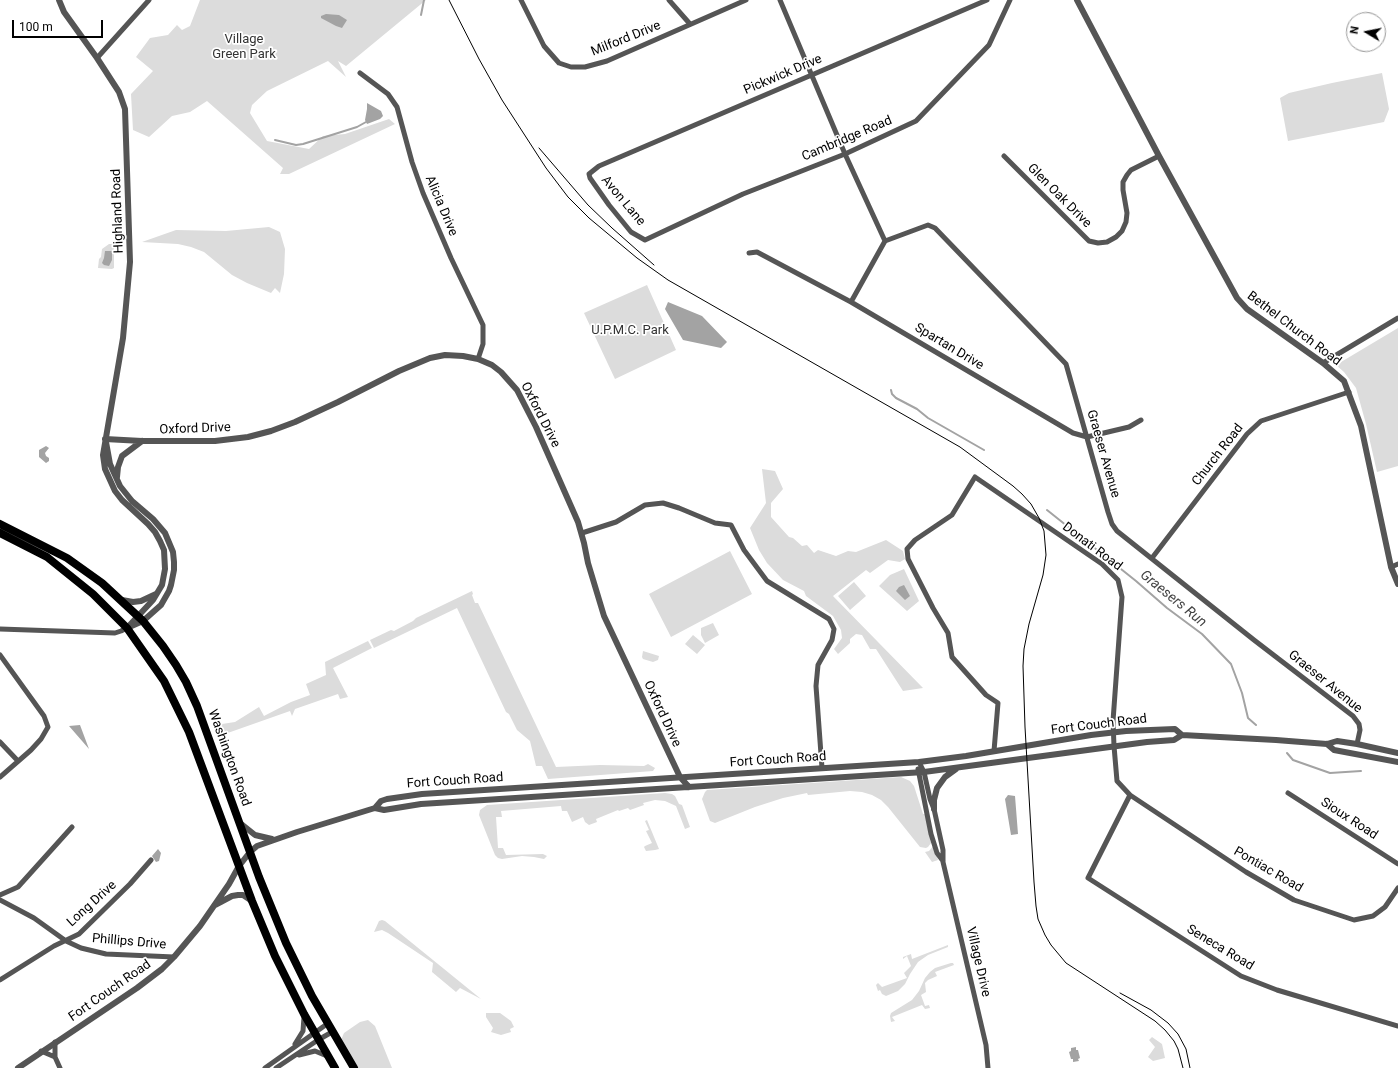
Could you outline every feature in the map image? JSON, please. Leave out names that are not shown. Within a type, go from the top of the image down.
[{"type":"main road","name":"Washington Road","points":[[0,524],[56,552],[84,569],[122,600],[140,618],[163,646],[186,682],[199,712],[239,823],[286,943],[327,1024],[354,1068]]},
{"type":"main road","points":[[0,533],[33,549],[62,568],[93,594],[127,628],[164,681],[185,721],[252,901],[275,956],[304,1014],[335,1068]]},
{"type":"street","name":"Highland Road","points":[[59,0],[64,12],[119,92],[125,109],[130,262],[122,338],[103,455],[105,469],[110,481],[122,500],[155,532],[164,550],[164,577],[157,593],[140,618]]},
{"type":"street","points":[[97,58],[149,0]]},
{"type":"street","name":"Milford Drive","points":[[520,0],[544,46],[559,64],[571,67],[585,67],[608,61],[746,0]]},
{"type":"street","points":[[668,0],[690,24]]},
{"type":"street","points":[[780,0],[845,154],[885,241],[851,302]]},
{"type":"street","name":"Pickwick Drive","points":[[589,174],[599,166],[987,0]]},
{"type":"street","name":"Cambridge Road","points":[[645,240],[743,194],[845,154],[916,121],[989,45],[1010,0]]},
{"type":"street","name":"Bethel Church Road","points":[[1077,0],[1159,156],[1237,298],[1247,309],[1323,363],[1344,381],[1362,426],[1390,567],[1398,584]]},
{"type":"street","name":"Alicia Drive","points":[[360,73],[388,94],[397,107],[412,162],[426,199],[451,258],[483,325],[484,344],[478,359]]},
{"type":"street","name":"Glen Oak Drive","points":[[1004,156],[1089,241],[1098,243],[1107,242],[1116,237],[1122,231],[1126,222],[1127,213],[1123,182],[1127,175],[1131,170],[1159,156]]},
{"type":"street","name":"Avon Lane","points":[[589,174],[590,178],[609,205],[631,232],[645,240]]},
{"type":"street","name":"Graeser Avenue","points":[[885,241],[928,225],[935,228],[1066,364],[1112,524],[1117,531],[1254,640],[1353,716],[1359,724],[1360,730],[1357,744]]},
{"type":"street","name":"Spartan Drive","points":[[748,254],[757,252],[851,302],[1073,433],[1087,437]]},
{"type":"street","points":[[1323,363],[1398,318]]},
{"type":"street","name":"Oxford Drive","points":[[105,439],[215,442],[253,436],[295,422],[399,371],[430,358],[452,355],[478,359],[492,365],[501,372],[517,390],[522,399],[582,533],[588,563],[604,616],[680,777],[689,787]]},
{"type":"street","name":"Church Road","points":[[1152,558],[1247,434],[1261,421],[1349,392]]},
{"type":"street","points":[[1087,437],[1129,427],[1141,420]]},
{"type":"street","name":"Highland Road","points":[[105,439],[110,464],[124,492],[132,501],[160,525],[173,552],[174,570],[169,591],[161,604],[127,628]]},
{"type":"street","points":[[118,480],[118,467],[122,456],[142,441]]},
{"type":"street","name":"Donati Road","points":[[994,752],[998,704],[986,695],[952,657],[948,633],[933,608],[908,559],[907,549],[915,540],[952,515],[975,477],[1102,564],[1118,580],[1122,597],[1114,746]]},
{"type":"street","points":[[582,533],[616,522],[645,505],[663,503],[715,523],[731,525],[744,550],[766,581],[829,619],[834,629],[832,640],[818,665],[816,680],[822,768]]},
{"type":"street","points":[[1390,567],[1398,564]]},
{"type":"street","points":[[122,600],[133,602],[141,601],[157,593]]},
{"type":"street","points":[[0,629],[115,632],[127,628]]},
{"type":"street","points":[[0,655],[44,716],[48,727],[36,744],[0,777]]},
{"type":"street","name":"Fort Couch Road","points":[[18,1068],[149,979],[174,957],[200,926],[239,866],[257,846],[375,808],[381,802],[387,800],[422,794],[919,762],[1114,733],[1175,729],[1182,735]]},
{"type":"street","name":"Fort Couch Road","points":[[375,808],[384,810],[421,804],[921,772],[1114,746],[1174,740],[1182,735],[1327,744],[1337,740],[1398,753]]},
{"type":"street","points":[[0,742],[18,762]]},
{"type":"street","name":"Fort Couch Road","points":[[1327,744],[1334,750],[1398,762]]},
{"type":"street","name":"Pontiac Road","points":[[1114,746],[1118,781],[1130,795],[1246,872],[1294,900],[1354,920],[1372,916],[1386,907],[1398,888]]},
{"type":"street","name":"Village Drive","points":[[919,762],[931,834],[937,853],[943,862]]},
{"type":"street","points":[[934,808],[934,796],[939,784],[948,774],[960,767]]},
{"type":"street","name":"Village Drive","points":[[921,772],[934,808],[943,850],[943,862],[982,1030],[988,1068]]},
{"type":"street","points":[[680,777],[680,788]]},
{"type":"street","name":"Sioux Road","points":[[1288,793],[1398,864]]},
{"type":"street","name":"Seneca Road","points":[[1130,795],[1088,878],[1241,976],[1277,990],[1398,1026]]},
{"type":"street","points":[[239,823],[249,832],[273,840]]},
{"type":"street","points":[[0,895],[18,887],[42,858],[72,827]]},
{"type":"street","name":"Long Drive","points":[[0,980],[54,946],[79,934],[130,884],[151,860]]},
{"type":"street","points":[[214,906],[232,896],[238,895],[243,895],[252,901]]},
{"type":"street","name":"Phillips Drive","points":[[0,900],[34,918],[66,941],[81,948],[106,954],[174,957]]},
{"type":"street","points":[[291,1049],[303,1031],[304,1014]]},
{"type":"street","points":[[276,1068],[292,1057],[327,1024]]},
{"type":"street","points":[[265,1068],[291,1049],[316,1036],[332,1032]]},
{"type":"street","points":[[55,1042],[55,1057],[60,1068]]},
{"type":"street","points":[[41,1051],[55,1057]]},
{"type":"street","points":[[292,1057],[310,1052],[318,1052],[328,1056]]},
{"type":"green space","name":"Village Green Park","points":[[200,0],[426,0],[346,66],[338,61],[346,77],[328,61],[267,91],[252,105],[250,113],[267,141],[309,149],[323,136],[345,134],[389,119],[395,124],[289,174],[280,174],[283,168],[207,101],[190,112],[172,116],[149,137],[133,130],[131,94],[153,71],[136,57],[150,38],[168,35],[177,25],[182,30],[190,26]]},
{"type":"green space","points":[[1382,73],[1389,109],[1384,122],[1288,141],[1280,98],[1289,93]]},
{"type":"green space","points":[[269,227],[280,232],[285,249],[284,274],[280,293],[275,288],[271,293],[247,283],[232,275],[204,252],[191,247],[178,244],[142,242],[176,230],[226,231]]},
{"type":"green space","points":[[109,244],[114,244],[114,268],[98,268],[102,249]]},
{"type":"green space","name":"U.P.M.C. Park","points":[[647,285],[676,350],[615,379],[584,313]]},
{"type":"green space","points":[[1398,328],[1398,466],[1377,472],[1356,388],[1344,372],[1336,365]]},
{"type":"green space","points":[[762,469],[775,471],[783,489],[771,503],[771,517],[789,537],[793,538],[802,546],[807,545],[814,553],[818,550],[836,556],[848,551],[856,552],[886,540],[903,551],[905,559],[900,562],[888,560],[870,573],[866,570],[833,596],[923,688],[903,691],[876,649],[870,649],[862,635],[856,634],[850,639],[850,643],[838,654],[834,649],[842,638],[841,630],[833,616],[806,596],[804,591],[783,580],[767,563],[759,550],[750,528],[766,503]]},
{"type":"green space","points":[[730,551],[752,594],[671,637],[649,594]]},
{"type":"green space","points":[[904,569],[919,601],[907,611],[879,586],[890,575]]},
{"type":"green space","points":[[854,582],[866,596],[850,610],[838,596]]},
{"type":"green space","points":[[472,591],[475,603],[478,603],[556,767],[600,765],[644,766],[648,764],[655,768],[653,771],[548,779],[542,766],[536,766],[530,741],[517,730],[509,714],[506,712],[457,608],[374,648],[370,640],[391,630],[394,631],[416,618]]},
{"type":"green space","points":[[713,623],[719,635],[705,643],[701,635],[701,628]]},
{"type":"green space","points":[[693,635],[705,645],[697,654],[685,644]]},
{"type":"green space","points":[[368,641],[372,648],[333,668],[348,697],[340,699],[338,694],[295,709],[292,716],[290,711],[222,735],[219,734],[222,724],[235,722],[259,707],[264,716],[291,702],[310,695],[306,684],[326,675],[325,662]]},
{"type":"green space","points":[[643,651],[659,656],[658,660],[653,662],[643,659]]},
{"type":"green space","points":[[901,777],[910,781],[914,786],[923,814],[925,814],[931,843],[926,848],[920,847],[881,800],[862,792],[850,791],[808,795],[807,793],[783,798],[755,807],[715,823],[710,821],[702,799],[707,790]]},
{"type":"green space","points":[[665,793],[675,796],[679,804],[682,805],[690,827],[685,829],[676,806],[665,801],[655,800],[643,803],[644,805],[630,810],[628,808],[618,810],[596,819],[597,822],[589,825],[585,822],[583,817],[572,822],[567,811],[562,811],[561,806],[501,811],[502,817],[496,817],[498,848],[503,848],[506,855],[543,854],[547,856],[544,859],[522,856],[502,859],[498,858],[495,855],[479,815],[480,810],[487,805]]},
{"type":"green space","points":[[647,820],[659,849],[646,851],[644,847],[652,843],[646,831],[649,830],[645,821]]},
{"type":"green space","points":[[934,845],[938,860],[932,862],[925,852],[929,851]]},
{"type":"green space","points":[[382,920],[481,999],[460,988],[456,992],[432,972],[433,963],[388,933],[382,930],[374,932],[379,921]]},
{"type":"green space","points":[[948,945],[948,947],[928,955],[918,962],[905,984],[898,991],[886,996],[882,994],[880,990],[878,991],[876,985],[878,983],[882,987],[907,978],[904,973],[911,966],[907,956],[903,959],[903,957],[911,954],[912,959]]},
{"type":"green space","points":[[951,963],[954,965],[935,972],[937,976],[925,983],[926,992],[921,995],[925,1006],[929,1005],[930,1008],[925,1009],[922,1005],[892,1017],[895,1021],[891,1022],[891,1013],[912,1000],[930,972],[935,968]]},
{"type":"green space","points":[[486,1013],[500,1013],[511,1021],[514,1027],[510,1029],[511,1032],[501,1035],[491,1032],[493,1028],[486,1017]]},
{"type":"green space","points":[[368,1020],[375,1026],[392,1068],[357,1068],[341,1040],[344,1033],[360,1022]]},
{"type":"green space","points":[[1152,1037],[1162,1044],[1165,1058],[1153,1061],[1148,1057],[1155,1047],[1149,1040]]},
{"type":"shaded area","points":[[326,14],[339,15],[347,20],[342,28],[321,18],[321,16]]},
{"type":"shaded area","points":[[367,103],[381,111],[383,116],[380,119],[367,124],[365,120]]},
{"type":"shaded area","points":[[105,251],[112,251],[112,260],[109,266],[102,263]]},
{"type":"shaded area","points":[[668,302],[702,316],[727,342],[721,348],[683,340],[665,309]]},
{"type":"shaded area","points":[[46,446],[49,448],[45,453],[49,458],[49,461],[46,463],[39,457],[39,450]]},
{"type":"shaded area","points":[[904,585],[910,596],[905,600],[896,591],[899,587]]},
{"type":"shaded area","points":[[80,725],[89,749],[69,726]]},
{"type":"shaded area","points":[[1008,795],[1015,796],[1018,834],[1011,835],[1005,799]]},
{"type":"shaded area","points":[[158,849],[161,853],[159,861],[156,862],[152,856]]},
{"type":"shaded area","points":[[1076,1047],[1080,1058],[1078,1059],[1079,1061],[1073,1062],[1069,1052],[1071,1051],[1071,1048]]},
{"type":"waterway","points":[[421,15],[424,0]]},
{"type":"waterway","points":[[275,140],[296,145],[303,144],[357,127],[366,122]]},
{"type":"waterway","name":"Graesers Run","points":[[891,390],[892,394],[896,398],[917,409],[928,418],[984,450]]},
{"type":"waterway","name":"Graesers Run","points":[[1047,510],[1136,581],[1167,608],[1202,634],[1231,664],[1242,693],[1248,718],[1256,725]]},
{"type":"waterway","name":"Graesers Run","points":[[1287,753],[1293,760],[1330,773],[1361,771]]},
{"type":"tram line","points":[[449,0],[502,100],[546,168],[568,197],[589,218],[637,258],[668,280],[960,447],[1013,486],[1031,504],[1044,531],[1046,555],[1043,575],[1029,624],[1024,649],[1023,666],[1034,882],[1038,919],[1051,945],[1066,963],[1155,1021],[1165,1030],[1174,1041],[1178,1049],[1183,1068]]},
{"type":"tram line","points":[[539,148],[588,205],[654,265]]},
{"type":"tram line","points":[[1120,993],[1151,1010],[1168,1023],[1178,1034],[1186,1049],[1190,1068]]}]
